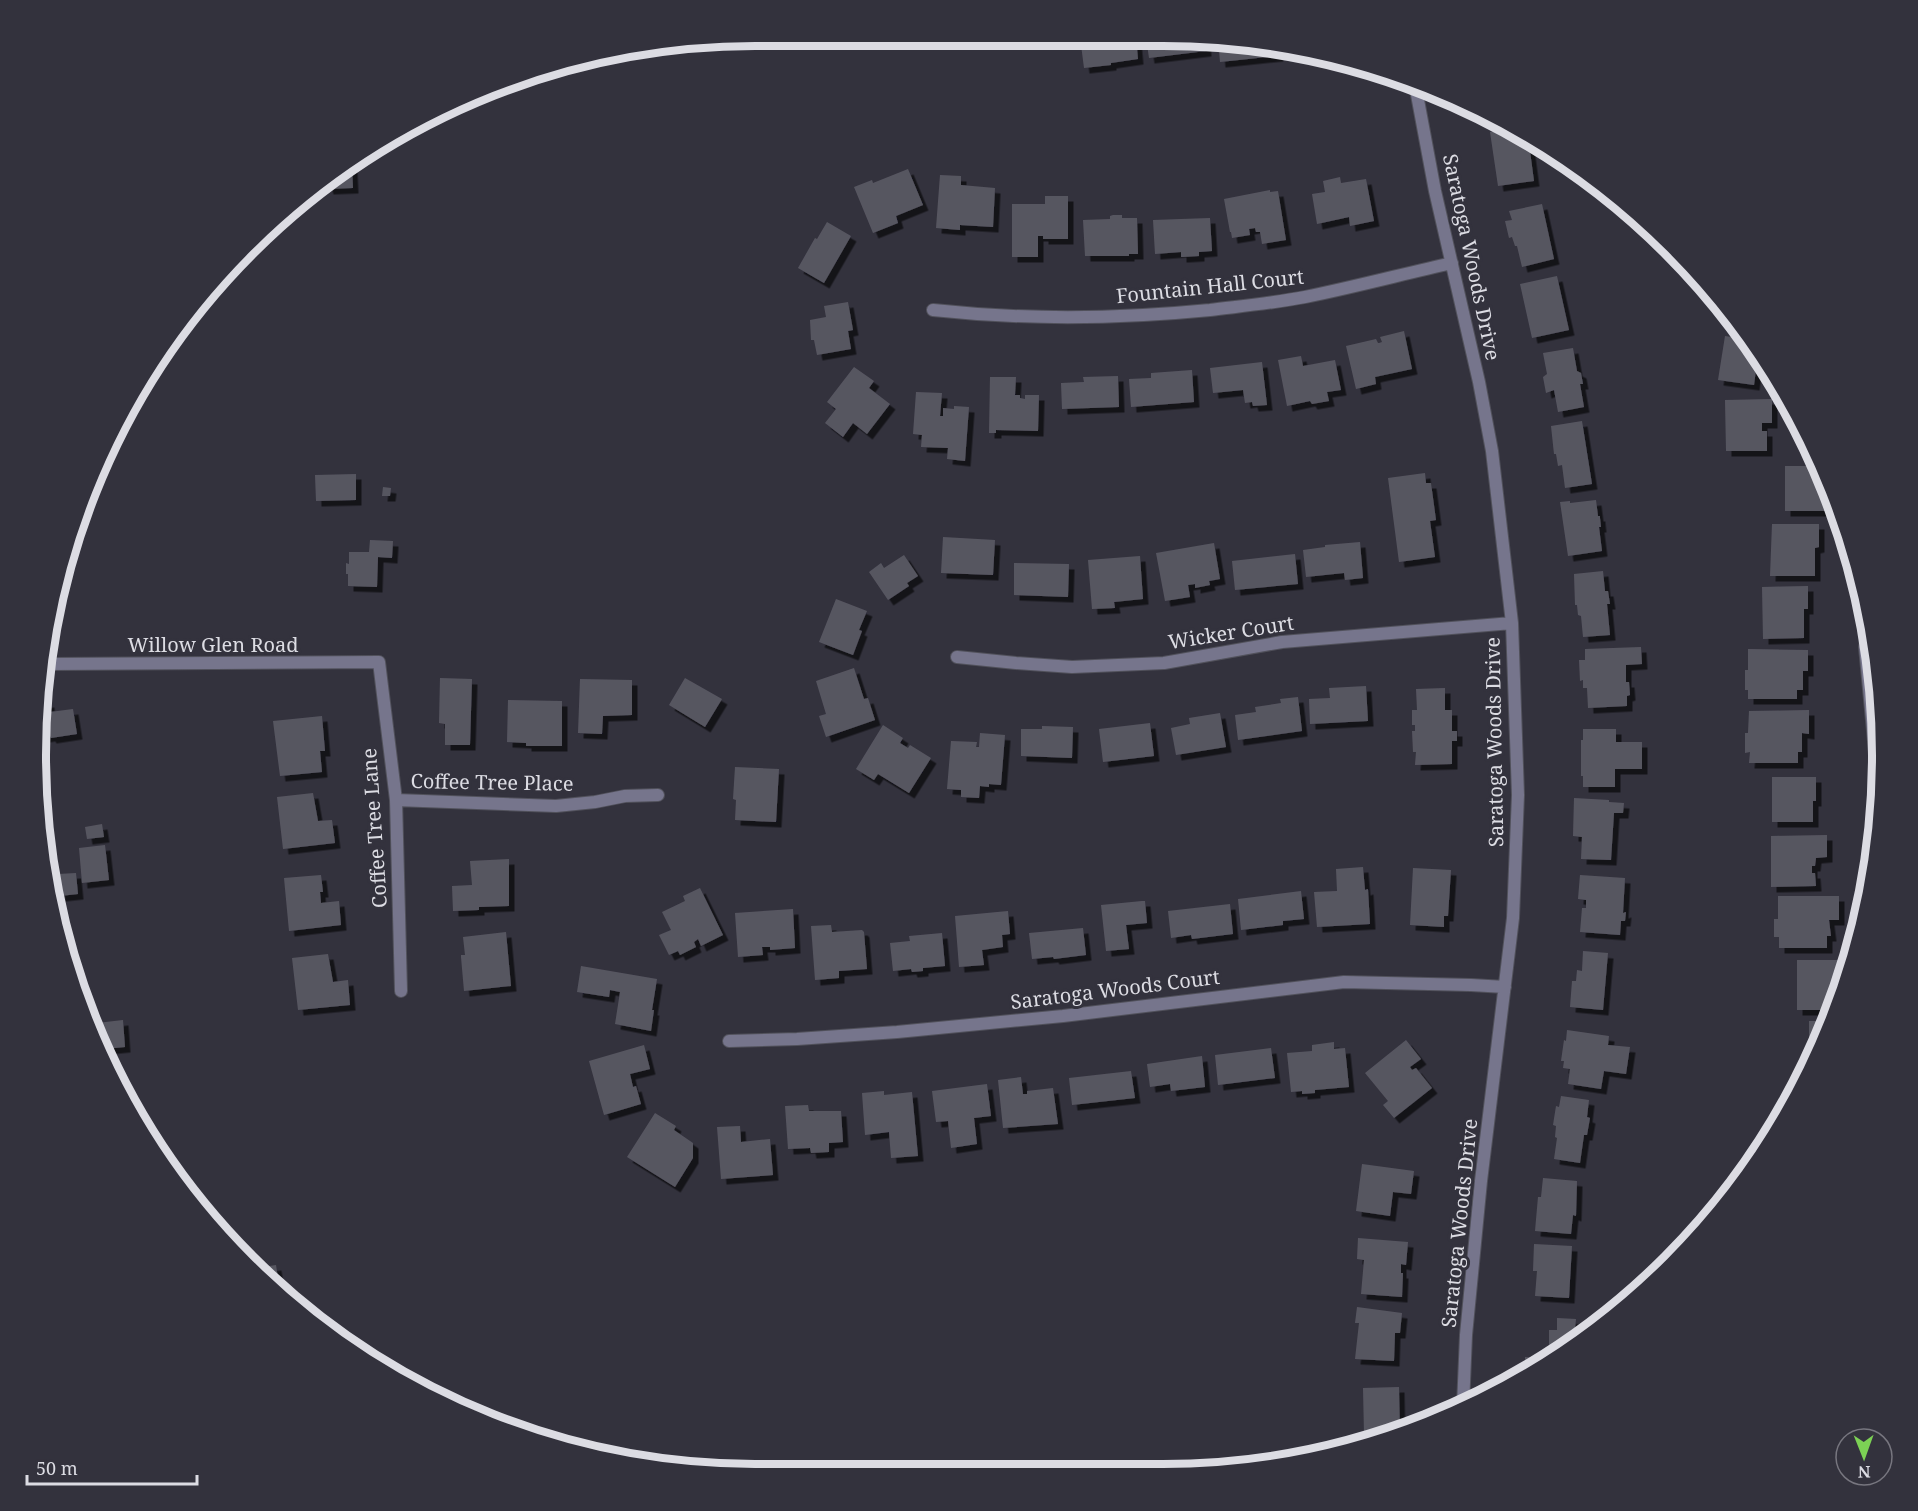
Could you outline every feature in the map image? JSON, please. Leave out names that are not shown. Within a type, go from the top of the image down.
[{"type":"street","name":"Saratoga Woods Drive","points":[[1417,94],[1435,191],[1479,382],[1492,451],[1512,623],[1518,795],[1513,918],[1480,1182],[1466,1335],[1463,1397]]},
{"type":"street","name":"Fountain Hall Court","points":[[933,310],[987,316],[1047,318],[1155,316],[1304,297],[1452,263]]},
{"type":"street","name":"Wicker Court","points":[[957,657],[1072,667],[1164,663],[1282,642],[1512,623]]},
{"type":"street","name":"Willow Glen Road","points":[[53,664],[378,662]]},
{"type":"street","name":"Coffee Tree Lane","points":[[378,662],[396,800],[401,991]]},
{"type":"street","name":"Coffee Tree Place","points":[[396,800],[556,806],[625,796],[658,795]]},
{"type":"street","name":"Saratoga Woods Court","points":[[729,1041],[897,1032],[1063,1016],[1344,982],[1505,987]]},
{"type":"building","points":[[1081,46],[1137,46],[1138,59],[1084,68]]},
{"type":"building","points":[[1147,46],[1206,48],[1206,51],[1149,58]]},
{"type":"building","points":[[1219,49],[1276,56],[1220,62]]},
{"type":"building","points":[[1498,131],[1530,149],[1534,181],[1498,186],[1490,132]]},
{"type":"building","points":[[908,169],[923,205],[896,216],[898,223],[873,233],[854,187],[872,180],[873,183]]},
{"type":"building","points":[[352,173],[353,188],[330,189]]},
{"type":"building","points":[[940,175],[961,176],[961,185],[995,188],[993,227],[960,225],[960,230],[936,228]]},
{"type":"building","points":[[1340,177],[1341,183],[1366,179],[1374,221],[1350,226],[1349,217],[1317,224],[1312,194],[1325,192],[1323,181]]},
{"type":"building","points":[[1270,190],[1270,192],[1278,191],[1286,240],[1262,244],[1260,232],[1256,232],[1255,228],[1249,229],[1250,235],[1232,238],[1224,199]]},
{"type":"building","points":[[1045,196],[1068,196],[1068,239],[1043,239],[1043,236],[1038,236],[1038,257],[1012,257],[1012,204],[1045,204]]},
{"type":"building","points":[[1542,204],[1554,259],[1522,267],[1517,246],[1512,237],[1509,238],[1505,221],[1512,220],[1509,211]]},
{"type":"building","points":[[1113,215],[1122,215],[1122,218],[1137,218],[1138,254],[1085,256],[1083,220],[1110,219]]},
{"type":"building","points":[[1210,218],[1212,251],[1199,252],[1199,256],[1183,257],[1181,257],[1181,252],[1155,254],[1153,220]]},
{"type":"building","points":[[827,222],[851,236],[824,283],[798,268]]},
{"type":"building","points":[[1557,276],[1569,330],[1532,338],[1520,284]]},
{"type":"building","points":[[848,302],[853,330],[848,331],[851,349],[817,355],[814,340],[811,340],[810,320],[826,317],[824,306]]},
{"type":"building","points":[[1404,331],[1412,369],[1375,377],[1376,384],[1356,389],[1346,346],[1376,339],[1379,343],[1382,342],[1380,337]]},
{"type":"building","points":[[1725,336],[1735,337],[1756,370],[1754,385],[1718,380]]},
{"type":"building","points":[[1573,348],[1577,371],[1581,373],[1583,384],[1580,384],[1584,407],[1558,412],[1554,390],[1546,393],[1543,377],[1547,374],[1543,353]]},
{"type":"building","points":[[1301,356],[1303,366],[1335,360],[1341,390],[1327,392],[1329,401],[1312,404],[1310,401],[1287,406],[1278,360]]},
{"type":"building","points":[[1262,362],[1267,405],[1253,406],[1252,402],[1245,403],[1243,390],[1213,393],[1210,368]]},
{"type":"building","points":[[854,367],[874,381],[869,388],[890,404],[867,434],[853,423],[843,437],[825,423],[836,409],[827,402]]},
{"type":"building","points":[[1192,370],[1194,402],[1131,407],[1129,379],[1151,378],[1151,373]]},
{"type":"building","points":[[1118,376],[1119,407],[1062,409],[1061,383],[1084,382],[1083,377]]},
{"type":"building","points":[[990,377],[1016,377],[1015,395],[1020,395],[1020,398],[1025,399],[1025,395],[1039,395],[1038,431],[996,430],[996,433],[989,433]]},
{"type":"building","points":[[916,392],[942,393],[940,416],[943,416],[943,408],[969,407],[965,461],[947,459],[948,448],[921,447],[922,435],[913,434]]},
{"type":"building","points":[[1772,399],[1772,423],[1762,423],[1762,431],[1767,431],[1767,451],[1726,451],[1725,400]]},
{"type":"building","points":[[1582,421],[1592,484],[1565,488],[1562,465],[1558,466],[1556,454],[1554,454],[1551,426]]},
{"type":"building","points":[[1785,466],[1809,466],[1818,484],[1826,511],[1785,511]]},
{"type":"building","points":[[1425,473],[1426,483],[1431,483],[1436,520],[1430,521],[1435,557],[1399,562],[1388,478]]},
{"type":"building","points":[[356,474],[356,500],[316,501],[315,475]]},
{"type":"building","points":[[383,487],[391,488],[390,496],[382,496]]},
{"type":"building","points":[[1596,500],[1598,516],[1600,516],[1602,551],[1568,556],[1560,502]]},
{"type":"building","points":[[1772,524],[1819,524],[1819,547],[1815,548],[1815,576],[1770,576]]},
{"type":"building","points":[[943,537],[995,540],[993,575],[941,573]]},
{"type":"building","points":[[370,540],[393,541],[392,558],[378,557],[377,587],[348,586],[346,563],[349,564],[349,552],[369,552]]},
{"type":"building","points":[[1360,542],[1363,578],[1345,580],[1344,573],[1306,577],[1303,550],[1325,547],[1325,545]]},
{"type":"building","points":[[1214,543],[1220,579],[1209,581],[1210,585],[1195,588],[1195,584],[1188,585],[1190,597],[1165,601],[1156,553]]},
{"type":"building","points":[[1295,554],[1298,584],[1235,590],[1232,561]]},
{"type":"building","points":[[904,555],[918,576],[907,583],[909,586],[888,600],[869,572],[881,563],[884,568]]},
{"type":"building","points":[[1140,556],[1143,599],[1114,602],[1115,608],[1092,609],[1088,560]]},
{"type":"building","points":[[1014,563],[1069,564],[1068,597],[1014,595]]},
{"type":"building","points":[[1603,571],[1605,591],[1608,591],[1610,604],[1607,604],[1610,635],[1583,637],[1581,616],[1578,615],[1577,605],[1575,605],[1574,574]]},
{"type":"building","points":[[1808,586],[1808,609],[1804,609],[1804,638],[1763,639],[1762,587]]},
{"type":"building","points":[[836,599],[867,611],[859,630],[862,631],[853,655],[819,642]]},
{"type":"building","points":[[1641,647],[1642,664],[1626,665],[1626,682],[1629,682],[1630,695],[1627,696],[1627,706],[1588,708],[1587,688],[1583,688],[1583,680],[1580,681],[1579,660],[1585,660],[1585,649]]},
{"type":"building","points":[[1748,649],[1808,650],[1808,671],[1803,671],[1803,690],[1797,690],[1797,699],[1748,699],[1748,690],[1745,690],[1745,670],[1748,670]]},
{"type":"building","points":[[854,668],[864,699],[868,698],[875,720],[826,737],[819,716],[826,714],[816,681]]},
{"type":"building","points":[[440,678],[472,679],[470,745],[445,745],[445,724],[439,723]]},
{"type":"building","points":[[685,678],[722,699],[705,727],[669,705]]},
{"type":"building","points":[[580,679],[632,680],[632,715],[603,716],[602,734],[578,733]]},
{"type":"building","points":[[1366,686],[1368,721],[1310,724],[1309,699],[1330,698],[1329,688]]},
{"type":"building","points":[[1445,688],[1445,710],[1452,710],[1452,731],[1457,731],[1457,741],[1452,741],[1452,764],[1415,765],[1416,752],[1413,752],[1412,731],[1415,731],[1415,725],[1412,725],[1412,710],[1417,710],[1416,689]]},
{"type":"building","points":[[1298,697],[1302,731],[1238,740],[1235,715],[1256,712],[1255,707],[1281,703],[1280,699]]},
{"type":"building","points":[[508,700],[562,701],[562,746],[526,746],[526,743],[507,742]]},
{"type":"building","points":[[49,702],[50,712],[73,709],[77,734],[51,738],[47,737]]},
{"type":"building","points":[[1809,710],[1809,734],[1802,733],[1802,752],[1798,752],[1798,763],[1749,763],[1750,752],[1745,753],[1745,733],[1748,733],[1749,711]]},
{"type":"building","points":[[1220,713],[1226,747],[1176,755],[1171,728],[1190,724],[1189,718]]},
{"type":"building","points":[[322,716],[325,751],[320,751],[322,772],[280,776],[273,721]]},
{"type":"building","points":[[1150,723],[1154,756],[1103,762],[1099,729]]},
{"type":"building","points":[[883,725],[903,738],[900,743],[908,748],[910,745],[931,758],[909,793],[878,774],[874,780],[856,769]]},
{"type":"building","points":[[1042,726],[1073,727],[1072,758],[1021,756],[1021,729],[1042,729]]},
{"type":"building","points":[[1583,729],[1616,729],[1616,742],[1642,742],[1642,769],[1615,769],[1615,787],[1583,787],[1581,740],[1583,740]]},
{"type":"building","points":[[980,733],[1005,735],[1001,785],[980,786],[979,798],[961,797],[961,790],[947,789],[951,741],[977,742],[976,747],[979,747]]},
{"type":"building","points":[[735,767],[779,769],[776,822],[735,820],[736,800],[733,799]]},
{"type":"building","points":[[1772,777],[1816,777],[1813,822],[1772,822]]},
{"type":"building","points":[[313,793],[318,821],[332,820],[335,843],[283,849],[277,797]]},
{"type":"building","points":[[1574,798],[1624,803],[1623,813],[1614,813],[1611,860],[1581,859],[1582,837],[1573,836]]},
{"type":"building","points":[[102,824],[104,837],[87,839],[85,827]]},
{"type":"building","points":[[1827,835],[1827,857],[1816,858],[1815,866],[1812,866],[1816,886],[1771,887],[1771,836]]},
{"type":"building","points":[[105,845],[109,880],[82,883],[79,848]]},
{"type":"building","points":[[509,859],[509,906],[453,911],[452,886],[472,885],[470,861]]},
{"type":"building","points":[[1363,867],[1365,890],[1368,889],[1370,924],[1317,927],[1314,892],[1337,891],[1336,869]]},
{"type":"building","points":[[1413,868],[1451,870],[1448,916],[1444,916],[1444,927],[1410,925]]},
{"type":"building","points":[[76,873],[78,894],[60,896],[58,874]]},
{"type":"building","points":[[321,875],[323,892],[320,892],[321,903],[339,901],[341,925],[289,931],[284,878]]},
{"type":"building","points":[[1580,875],[1625,878],[1623,913],[1626,912],[1625,921],[1621,921],[1620,935],[1580,932],[1582,908],[1586,908],[1586,900],[1578,899]]},
{"type":"building","points":[[700,888],[723,935],[701,946],[698,939],[694,942],[696,947],[680,955],[678,951],[669,955],[659,935],[671,930],[662,912],[685,901],[683,896]]},
{"type":"building","points":[[1301,891],[1304,919],[1283,921],[1283,925],[1241,930],[1238,899]]},
{"type":"building","points":[[1778,896],[1839,896],[1839,920],[1829,920],[1831,936],[1827,936],[1827,948],[1779,948],[1779,937],[1774,937],[1774,919],[1778,919]]},
{"type":"building","points":[[1145,901],[1147,923],[1126,925],[1129,949],[1106,951],[1101,905]]},
{"type":"building","points":[[1230,904],[1233,934],[1192,939],[1191,935],[1171,938],[1168,911]]},
{"type":"building","points":[[793,909],[795,948],[770,950],[770,947],[762,947],[763,955],[738,957],[735,913]]},
{"type":"building","points":[[1008,911],[1010,934],[1002,935],[1003,947],[982,950],[984,965],[959,967],[955,916]]},
{"type":"building","points":[[831,925],[832,932],[862,930],[864,932],[867,969],[839,971],[839,978],[815,980],[811,926]]},
{"type":"building","points":[[1083,928],[1086,955],[1032,959],[1029,933]]},
{"type":"building","points":[[506,932],[511,986],[464,991],[461,957],[465,955],[463,937]]},
{"type":"building","points":[[942,933],[945,966],[923,968],[923,971],[912,972],[911,969],[893,971],[890,943],[910,941],[909,936]]},
{"type":"building","points":[[1583,951],[1608,953],[1603,1010],[1570,1007],[1572,981],[1576,981],[1577,970],[1582,971]]},
{"type":"building","points":[[328,954],[333,982],[348,980],[350,1005],[298,1010],[292,958]]},
{"type":"building","points":[[1797,960],[1841,960],[1824,1010],[1797,1010]]},
{"type":"building","points":[[581,966],[657,979],[651,1031],[615,1024],[620,992],[610,990],[609,997],[577,992]]},
{"type":"building","points":[[123,1020],[125,1047],[110,1048],[98,1023]]},
{"type":"building","points":[[1809,1021],[1820,1021],[1818,1027],[1809,1046]]},
{"type":"building","points":[[1567,1030],[1609,1036],[1608,1045],[1630,1047],[1626,1074],[1604,1071],[1601,1089],[1568,1084],[1570,1069],[1563,1068],[1564,1061],[1561,1061]]},
{"type":"building","points":[[1406,1040],[1421,1059],[1410,1067],[1412,1070],[1416,1068],[1432,1088],[1394,1118],[1383,1105],[1388,1101],[1365,1073]]},
{"type":"building","points":[[1334,1042],[1334,1049],[1345,1048],[1349,1087],[1315,1090],[1315,1093],[1291,1092],[1287,1053],[1312,1051],[1312,1045]]},
{"type":"building","points":[[644,1045],[650,1069],[630,1074],[641,1104],[604,1115],[589,1061]]},
{"type":"building","points":[[1271,1048],[1275,1078],[1218,1085],[1215,1055]]},
{"type":"building","points":[[1202,1056],[1205,1087],[1171,1091],[1170,1084],[1150,1087],[1147,1064]]},
{"type":"building","points":[[1131,1071],[1135,1098],[1072,1105],[1069,1078]]},
{"type":"building","points":[[1021,1077],[1023,1094],[1027,1094],[1027,1091],[1053,1088],[1058,1124],[1003,1128],[998,1080]]},
{"type":"building","points":[[987,1084],[991,1116],[974,1118],[977,1144],[951,1148],[948,1121],[936,1122],[932,1091]]},
{"type":"building","points":[[884,1091],[884,1095],[912,1092],[918,1156],[891,1158],[889,1132],[865,1135],[862,1093]]},
{"type":"building","points":[[1561,1096],[1589,1100],[1587,1117],[1590,1118],[1587,1135],[1584,1135],[1580,1163],[1554,1159],[1557,1138],[1555,1137],[1556,1126],[1553,1125],[1556,1106],[1559,1107]]},
{"type":"building","points":[[808,1105],[809,1111],[841,1111],[843,1142],[829,1143],[829,1152],[811,1153],[810,1148],[788,1149],[785,1106]]},
{"type":"building","points":[[655,1113],[676,1126],[674,1130],[693,1143],[693,1158],[675,1187],[627,1157]]},
{"type":"building","points":[[740,1126],[741,1142],[770,1139],[773,1175],[721,1179],[717,1127]]},
{"type":"building","points":[[1362,1164],[1414,1171],[1411,1194],[1393,1192],[1390,1216],[1356,1211]]},
{"type":"building","points":[[1543,1178],[1577,1181],[1576,1216],[1573,1215],[1571,1234],[1535,1231],[1538,1197],[1541,1197]]},
{"type":"building","points":[[1358,1238],[1408,1242],[1406,1265],[1401,1264],[1402,1297],[1361,1294],[1364,1260],[1357,1259]]},
{"type":"building","points":[[1534,1244],[1572,1246],[1569,1298],[1535,1296],[1537,1271],[1533,1271]]},
{"type":"building","points":[[276,1265],[278,1278],[277,1278],[264,1267]]},
{"type":"building","points":[[1357,1307],[1402,1313],[1400,1333],[1395,1333],[1394,1361],[1355,1359],[1359,1323],[1355,1323]]},
{"type":"building","points":[[1557,1318],[1576,1319],[1575,1329],[1578,1329],[1549,1349],[1549,1330],[1557,1330]]},
{"type":"building","points":[[1525,1357],[1536,1358],[1525,1365]]},
{"type":"building","points":[[1399,1387],[1400,1423],[1364,1434],[1363,1388]]}]
